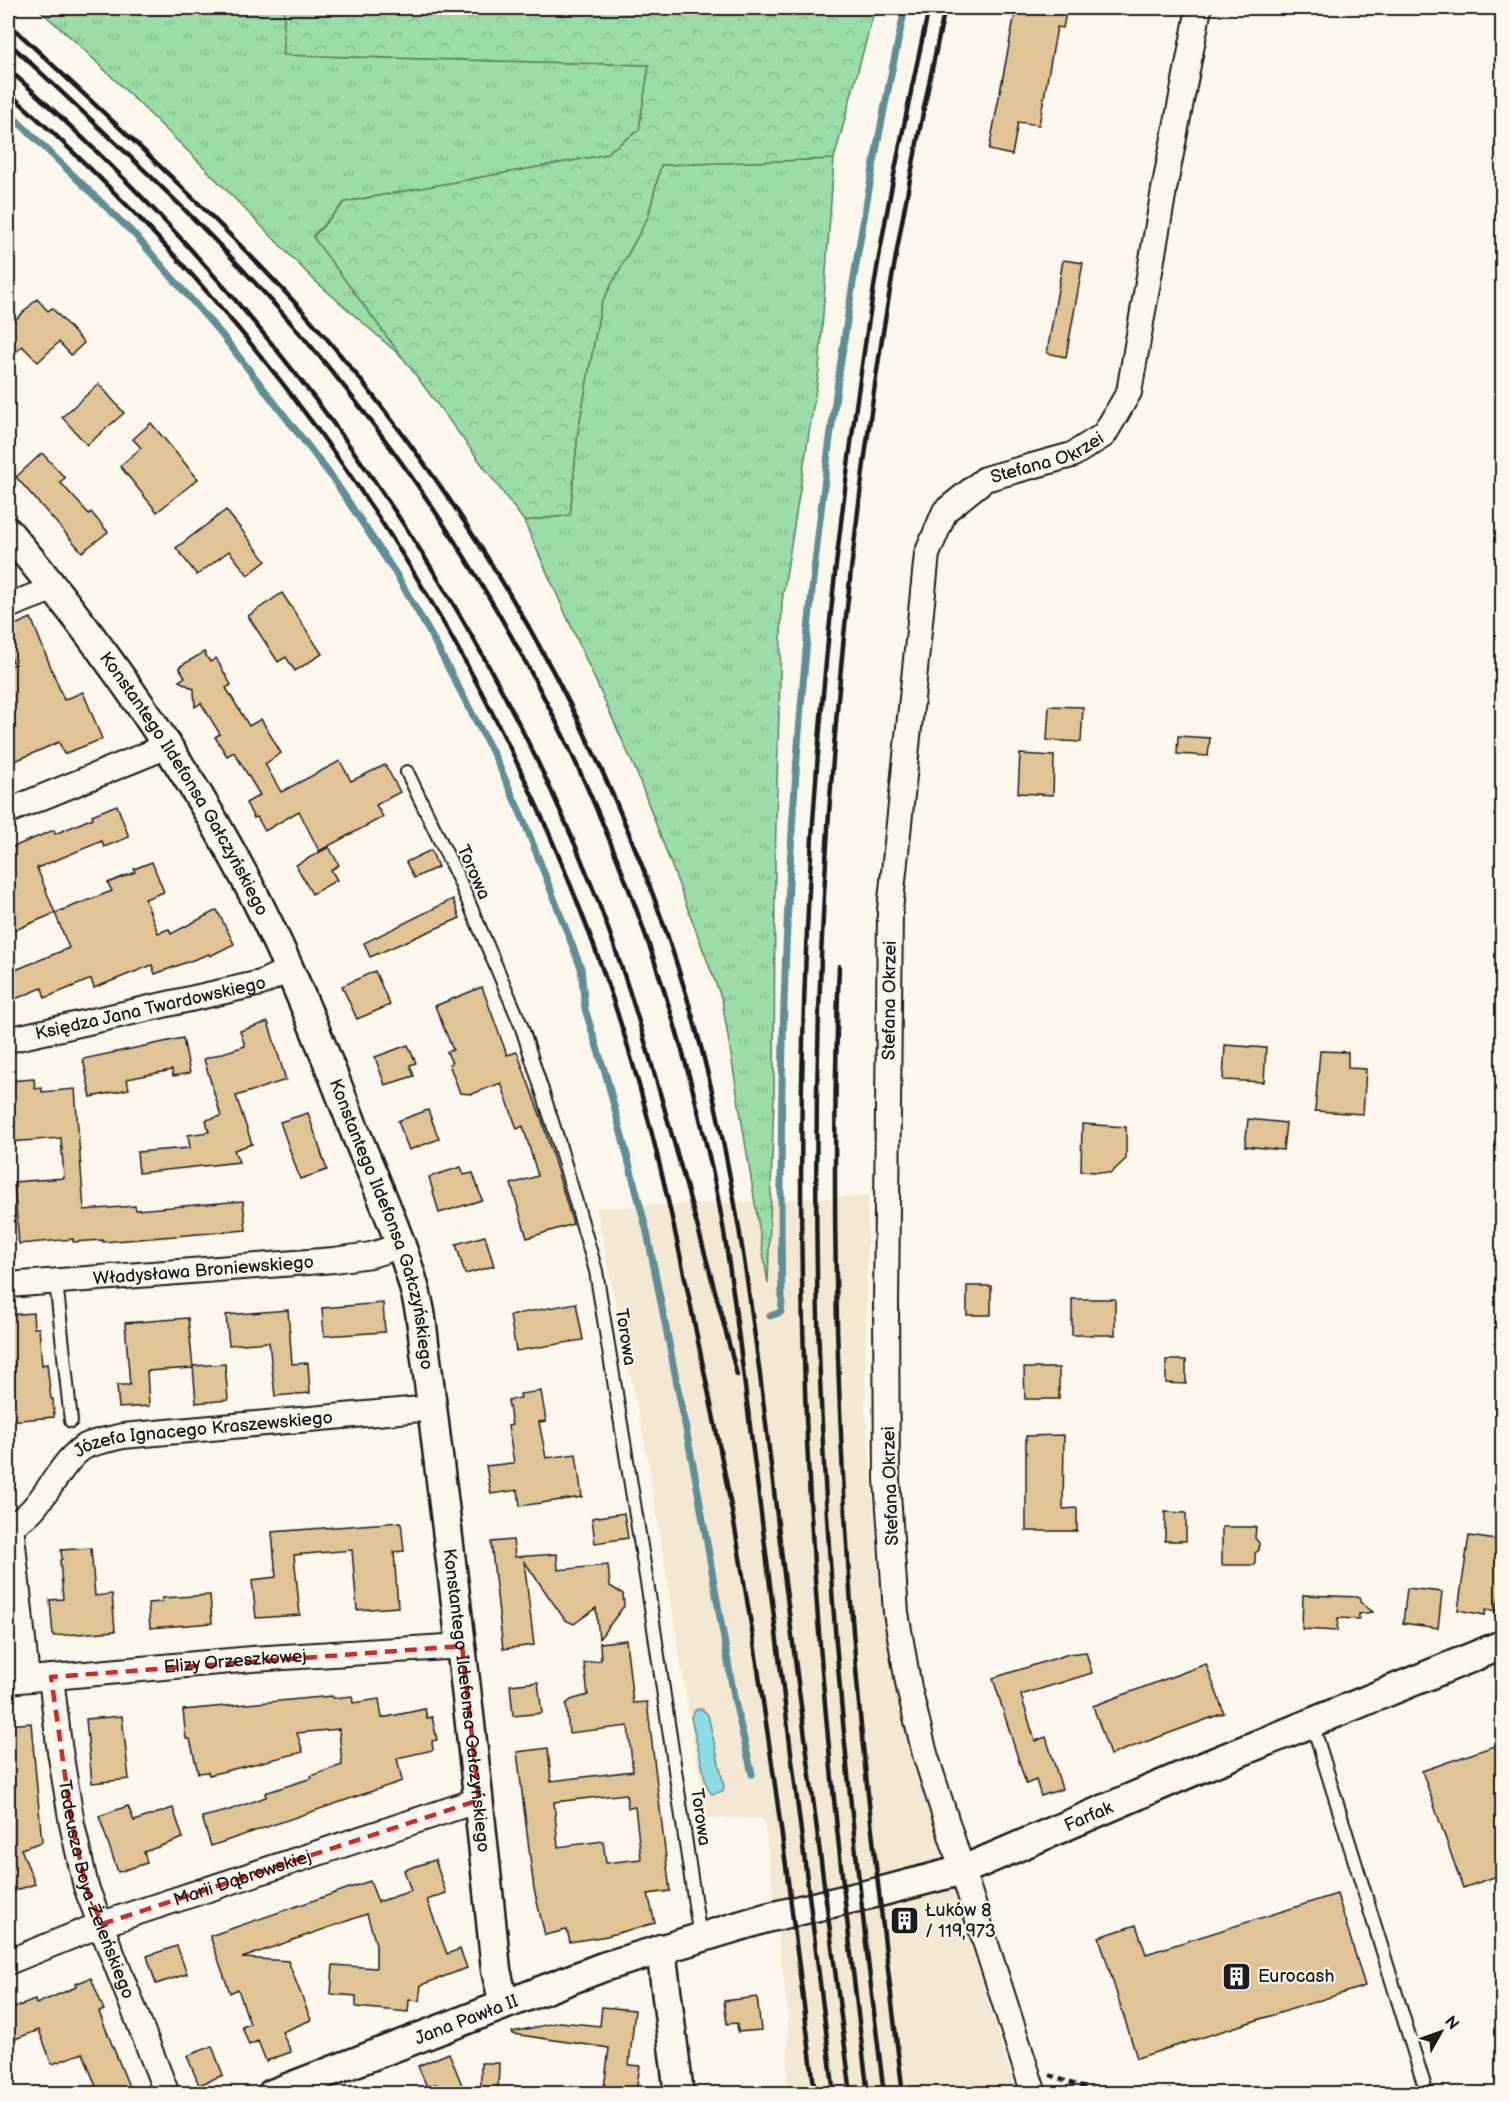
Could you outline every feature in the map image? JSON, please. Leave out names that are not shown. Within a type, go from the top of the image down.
[{"type":"street","name":"Stefana Okrzei","points":[[1031,2084],[926,1754],[909,1688],[896,1613],[887,1479],[886,1305],[890,910],[927,554],[945,511],[985,479],[1072,455],[1104,435],[1130,392],[1199,8]]},
{"type":"street","name":"Konstantego Ildefonsa Gałczyńskiego","points":[[8,532],[55,588],[137,700],[168,746],[256,898],[290,969],[400,1246],[420,1312],[462,1646],[496,1970],[504,2004]]},
{"type":"street","points":[[8,606],[55,588]]},
{"type":"street","points":[[8,811],[168,746]]},
{"type":"street","name":"Księdza Jana Twardowskiego","points":[[8,1040],[261,983],[290,969]]},
{"type":"street","name":"Władysława Broniewskiego","points":[[8,1285],[334,1260],[371,1255],[400,1246]]},
{"type":"street","name":"Józefa Ignacego Kraszewskiego","points":[[9,1525],[31,1511],[79,1452],[87,1446],[123,1436],[432,1408]]},
{"type":"street","name":"Tadeusza Boya-Żeleńskiego","points":[[9,1525],[29,1679],[59,1745],[72,1824],[86,1887],[167,2094]]},
{"type":"street","name":"Farfak","points":[[662,1948],[766,1918],[963,1870],[1503,1645]]},
{"type":"street","name":"Elizy Orzeszkowej","points":[[29,1679],[252,1659],[462,1646]]},
{"type":"street","name":"Marii Dąbrowskiej","points":[[8,1962],[102,1924],[479,1800]]},
{"type":"street","points":[[662,1948],[679,2094]]},
{"type":"street","name":"Jana Pawła II","points":[[272,2094],[504,2004],[603,1967],[662,1948]]},
{"type":"lane","name":"Torowa","points":[[407,772],[460,882],[521,1025],[558,1137],[596,1271],[649,1595],[700,1938]]},
{"type":"lane","points":[[56,1281],[71,1421]]},
{"type":"lane","points":[[1312,1723],[1427,2094]]},
{"type":"path","points":[[1031,2084],[1053,2075],[1100,2094]]},
{"type":"path","points":[[1145,2094],[1191,2088],[1231,2094]]},
{"type":"highlighted area","points":[[462,1646],[479,1800],[102,1924],[86,1887],[72,1824],[51,1677]]},
{"type":"shaded area","points":[[868,1196],[865,1405],[883,1623],[915,1763],[1016,2093],[787,2093],[788,2015],[764,1819],[706,1818],[648,1460],[596,1208]]},
{"type":"green space","points":[[37,8],[284,8],[284,55],[649,65],[639,130],[604,155],[345,202],[313,236],[403,358],[313,279],[197,160],[77,43]]},
{"type":"green space","points":[[284,8],[875,8],[834,159],[661,165],[648,217],[601,304],[578,431],[570,515],[524,521],[313,237],[345,202],[604,155],[639,130],[649,65],[284,55]]},
{"type":"green space","points":[[834,159],[819,371],[782,601],[775,861],[774,1098],[768,1283],[722,1000],[636,771],[524,521],[570,515],[578,431],[601,304],[648,217],[661,165]]},
{"type":"water","points":[[698,1709],[702,1709],[708,1715],[724,1786],[723,1791],[712,1794],[707,1788],[691,1717]]},
{"type":"building","points":[[1016,8],[1067,8],[1063,28],[1057,27],[1039,125],[1018,122],[1012,155],[989,150]]},
{"type":"building","points":[[1063,260],[1083,263],[1066,357],[1047,353]]},
{"type":"building","points":[[37,299],[48,311],[52,308],[84,343],[71,355],[59,342],[38,362],[22,346],[8,360],[8,327]]},
{"type":"building","points":[[99,384],[124,413],[87,445],[62,417]]},
{"type":"building","points":[[151,423],[198,479],[157,512],[120,466],[141,448],[133,439]]},
{"type":"building","points":[[42,453],[65,478],[60,482],[108,532],[82,552],[16,477]]},
{"type":"building","points":[[226,510],[266,561],[248,575],[229,551],[197,575],[176,548]]},
{"type":"building","points":[[282,593],[322,654],[295,671],[286,657],[278,662],[248,616]]},
{"type":"building","points":[[31,618],[64,700],[83,692],[102,739],[64,754],[59,742],[8,764],[8,666],[14,665],[8,649],[8,628]]},
{"type":"building","points":[[204,652],[210,662],[216,658],[231,685],[226,688],[249,726],[261,719],[281,753],[265,764],[281,792],[340,761],[351,781],[385,765],[400,792],[376,805],[383,817],[319,851],[299,811],[265,831],[257,817],[254,818],[246,803],[260,795],[234,752],[227,756],[215,737],[220,734],[201,703],[195,707],[194,689],[179,681],[185,677],[179,667]]},
{"type":"building","points":[[1049,706],[1083,707],[1081,742],[1047,740]]},
{"type":"building","points":[[1178,736],[1210,738],[1208,756],[1177,754]]},
{"type":"building","points":[[1020,754],[1054,756],[1053,795],[1018,793]]},
{"type":"building","points":[[117,805],[129,837],[104,847],[102,841],[37,868],[55,913],[8,933],[8,849],[54,830],[55,834]]},
{"type":"building","points":[[329,847],[339,865],[331,870],[337,880],[312,894],[296,865]]},
{"type":"building","points":[[431,850],[438,867],[414,878],[406,862]]},
{"type":"building","points":[[152,862],[164,892],[145,899],[158,933],[169,929],[171,934],[217,910],[234,944],[210,956],[209,954],[155,974],[152,965],[94,988],[91,979],[45,998],[42,988],[8,1002],[8,973],[69,948],[55,913],[112,891],[108,883]]},
{"type":"building","points":[[453,899],[460,918],[370,957],[364,943]]},
{"type":"building","points":[[375,971],[390,1005],[357,1019],[342,986]]},
{"type":"building","points":[[482,987],[507,1055],[517,1052],[542,1120],[573,1224],[527,1238],[511,1184],[538,1176],[523,1126],[517,1129],[501,1083],[472,1094],[460,1093],[447,1052],[453,1050],[435,1006]]},
{"type":"building","points":[[268,1022],[286,1080],[236,1096],[252,1144],[234,1150],[239,1162],[139,1173],[137,1152],[190,1148],[188,1135],[209,1132],[206,1120],[221,1116],[204,1059],[245,1046],[240,1031]]},
{"type":"building","points":[[183,1038],[190,1073],[173,1076],[172,1070],[127,1079],[129,1089],[91,1097],[83,1059]]},
{"type":"building","points":[[408,1045],[416,1063],[410,1065],[414,1076],[385,1085],[375,1057]]},
{"type":"building","points":[[1225,1045],[1266,1048],[1264,1082],[1223,1080]]},
{"type":"building","points":[[1320,1051],[1348,1052],[1348,1068],[1366,1069],[1363,1114],[1315,1111]]},
{"type":"building","points":[[34,1079],[35,1089],[42,1088],[42,1092],[75,1089],[84,1210],[135,1206],[136,1210],[243,1201],[246,1230],[103,1242],[103,1240],[73,1242],[73,1239],[19,1244],[14,1182],[64,1178],[61,1138],[10,1142],[8,1081]]},
{"type":"building","points":[[428,1110],[439,1139],[409,1150],[398,1121]]},
{"type":"building","points":[[308,1113],[327,1170],[300,1179],[280,1122]]},
{"type":"building","points":[[1248,1119],[1286,1123],[1283,1150],[1245,1146]]},
{"type":"building","points":[[1082,1124],[1126,1127],[1126,1159],[1111,1173],[1081,1171]]},
{"type":"building","points":[[461,1167],[464,1175],[473,1173],[482,1200],[439,1213],[429,1177]]},
{"type":"building","points":[[485,1236],[494,1266],[465,1274],[456,1244]]},
{"type":"building","points":[[967,1286],[991,1286],[991,1315],[967,1315]]},
{"type":"building","points":[[1072,1299],[1115,1299],[1115,1335],[1072,1335]]},
{"type":"building","points":[[383,1303],[385,1332],[324,1336],[322,1308]]},
{"type":"building","points":[[576,1303],[583,1340],[516,1351],[510,1315]]},
{"type":"building","points":[[288,1310],[292,1364],[308,1363],[310,1393],[275,1396],[269,1342],[229,1345],[226,1315]]},
{"type":"building","points":[[33,1313],[34,1328],[39,1328],[42,1365],[47,1364],[54,1417],[9,1421],[8,1315]]},
{"type":"building","points":[[188,1318],[193,1368],[147,1371],[149,1406],[119,1408],[117,1385],[130,1385],[125,1323]]},
{"type":"building","points":[[1166,1360],[1186,1360],[1186,1384],[1166,1383]]},
{"type":"building","points":[[225,1364],[228,1400],[196,1403],[193,1366]]},
{"type":"building","points":[[1024,1368],[1059,1368],[1059,1399],[1025,1399]]},
{"type":"building","points":[[541,1391],[546,1421],[539,1422],[546,1458],[576,1454],[582,1497],[520,1506],[518,1490],[491,1494],[486,1466],[514,1463],[508,1426],[512,1425],[508,1400],[521,1398],[520,1394]]},
{"type":"building","points":[[1064,1435],[1063,1509],[1077,1508],[1077,1531],[1026,1531],[1026,1436]]},
{"type":"building","points":[[1165,1512],[1186,1513],[1186,1541],[1165,1541]]},
{"type":"building","points":[[624,1513],[628,1538],[595,1543],[592,1518]]},
{"type":"building","points":[[401,1522],[404,1551],[394,1552],[398,1607],[357,1610],[352,1550],[294,1555],[300,1615],[256,1618],[252,1580],[276,1577],[272,1532]]},
{"type":"building","points":[[1222,1527],[1256,1527],[1255,1538],[1259,1543],[1259,1550],[1255,1553],[1255,1565],[1222,1565]]},
{"type":"building","points":[[1469,1536],[1503,1541],[1503,1578],[1496,1611],[1486,1609],[1485,1615],[1458,1610]]},
{"type":"building","points":[[513,1540],[515,1557],[557,1554],[558,1570],[608,1565],[610,1586],[623,1594],[624,1606],[599,1639],[596,1608],[574,1624],[565,1620],[524,1561],[534,1645],[503,1649],[491,1542]]},
{"type":"building","points":[[91,1548],[95,1596],[112,1594],[115,1631],[53,1636],[50,1600],[63,1599],[61,1550]]},
{"type":"building","points":[[1407,1588],[1442,1592],[1438,1628],[1403,1623]]},
{"type":"building","points":[[210,1595],[212,1623],[150,1628],[148,1603],[162,1602],[162,1598]]},
{"type":"building","points":[[1303,1595],[1360,1597],[1360,1602],[1373,1612],[1359,1614],[1359,1619],[1338,1618],[1337,1631],[1302,1629]]},
{"type":"building","points":[[626,1640],[633,1703],[647,1702],[670,1891],[648,1894],[655,1923],[607,1936],[570,1942],[567,1930],[545,1935],[534,1889],[517,1752],[548,1748],[551,1781],[633,1771],[628,1726],[569,1733],[566,1704],[571,1700],[588,1695],[584,1663],[601,1660],[600,1643]],"holes":[[[626,1794],[628,1808],[635,1807],[641,1859],[606,1863],[603,1841],[558,1847],[554,1802]]]},
{"type":"building","points":[[1086,1652],[1092,1673],[1021,1695],[1035,1741],[1046,1737],[1062,1789],[1041,1796],[1036,1780],[1026,1784],[993,1678],[1069,1654]]},
{"type":"building","points":[[1206,1664],[1224,1713],[1110,1755],[1093,1706]]},
{"type":"building","points":[[538,1682],[542,1713],[513,1716],[510,1685]]},
{"type":"building","points":[[332,1696],[333,1698],[352,1696],[353,1703],[379,1699],[382,1718],[425,1709],[427,1718],[432,1717],[437,1740],[432,1741],[433,1750],[397,1758],[402,1781],[211,1846],[202,1817],[266,1797],[265,1793],[312,1778],[311,1776],[342,1765],[339,1729],[297,1733],[303,1752],[209,1775],[208,1772],[198,1773],[190,1739],[186,1739],[183,1710]]},
{"type":"building","points":[[122,1716],[129,1779],[92,1783],[86,1719]]},
{"type":"building","points":[[31,1723],[42,1842],[21,1849],[35,1884],[14,1891],[8,1874],[8,1725]]},
{"type":"building","points":[[1503,1743],[1503,1874],[1463,1888],[1422,1771]]},
{"type":"building","points":[[128,1806],[134,1821],[173,1808],[183,1838],[144,1852],[147,1863],[118,1872],[99,1816]]},
{"type":"building","points":[[435,1860],[446,1893],[427,1900],[447,1954],[460,1949],[467,1968],[421,1985],[419,2001],[409,2000],[408,2012],[356,2007],[356,1996],[331,1994],[333,1965],[376,1968],[376,1944],[367,1914],[242,1958],[288,1961],[311,2020],[282,2032],[291,2052],[266,2061],[258,2041],[249,2045],[242,2027],[250,2024],[238,1989],[230,1993],[210,1936],[370,1881],[378,1902],[411,1891],[404,1870]]},
{"type":"building","name":"Eurocash","points":[[1337,1894],[1365,1986],[1137,2058],[1099,1937],[1136,1925],[1146,1954]]},
{"type":"building","points":[[177,1946],[187,1974],[156,1984],[147,1956]]},
{"type":"building","points":[[91,1978],[104,2010],[99,2012],[132,2094],[99,2094],[83,2053],[52,2064],[39,2030],[15,2039],[8,2019],[8,2010],[35,2000],[36,2004]]},
{"type":"building","points":[[757,1997],[761,2030],[738,2032],[737,2023],[727,2024],[724,2001]]},
{"type":"building","points":[[602,2007],[635,2010],[629,2065],[640,2066],[636,2091],[604,2088],[609,2048],[513,2034],[512,2032],[560,2022],[600,2026]]},
{"type":"building","points":[[212,2046],[223,2075],[199,2085],[187,2056]]},
{"type":"building","points":[[449,2053],[462,2085],[440,2094],[436,2084],[427,2087],[418,2066]]},
{"type":"building","points":[[481,2063],[499,2063],[498,2094],[481,2094]]},
{"type":"waterway","points":[[770,1316],[781,1312],[782,1303],[781,1139],[785,976],[793,814],[806,652],[823,491],[845,330],[873,169],[905,8]]},
{"type":"waterway","points":[[8,112],[136,236],[222,335],[332,477],[396,574],[431,635],[495,757],[524,821],[581,968],[585,1009],[607,1079],[647,1232],[695,1475],[735,1702],[752,1774]]},
{"type":"railway","points":[[868,2094],[836,1819],[819,1635],[807,1450],[804,1358],[801,1224],[802,1089],[813,821],[837,553],[874,287],[929,8]]},
{"type":"railway","points":[[884,2094],[849,1787],[831,1582],[825,1480],[817,1274],[816,1166],[821,950],[827,842],[845,626],[871,412],[895,260],[945,8]]},
{"type":"railway","points":[[8,23],[156,162],[264,270],[317,327],[387,413],[483,550],[526,622],[603,773],[636,851],[691,1010],[712,1091],[736,1211],[754,1332],[851,2094]]},
{"type":"railway","points":[[8,42],[149,175],[252,279],[360,407],[430,503],[493,603],[549,707],[599,814],[642,924],[678,1037],[720,1207],[734,1299],[834,2094]]},
{"type":"railway","points":[[8,69],[100,154],[187,245],[268,340],[345,439],[415,543],[480,650],[537,761],[588,876],[613,941],[654,1072],[737,1375]]},
{"type":"railway","points":[[8,92],[109,187],[202,286],[288,391],[367,501],[439,615],[503,735],[560,859],[624,1033],[650,1124],[692,1310],[737,1538],[752,1630],[781,1829],[815,2094]]},
{"type":"railway","points":[[839,966],[836,1061],[836,1251],[846,1537],[861,1726],[903,2094]]},
{"type":"place","name":"Łuków 8 / 119,973","points":[[904,1920]]},
{"type":"place","name":"Eurocash","points":[[1237,1976]]}]
